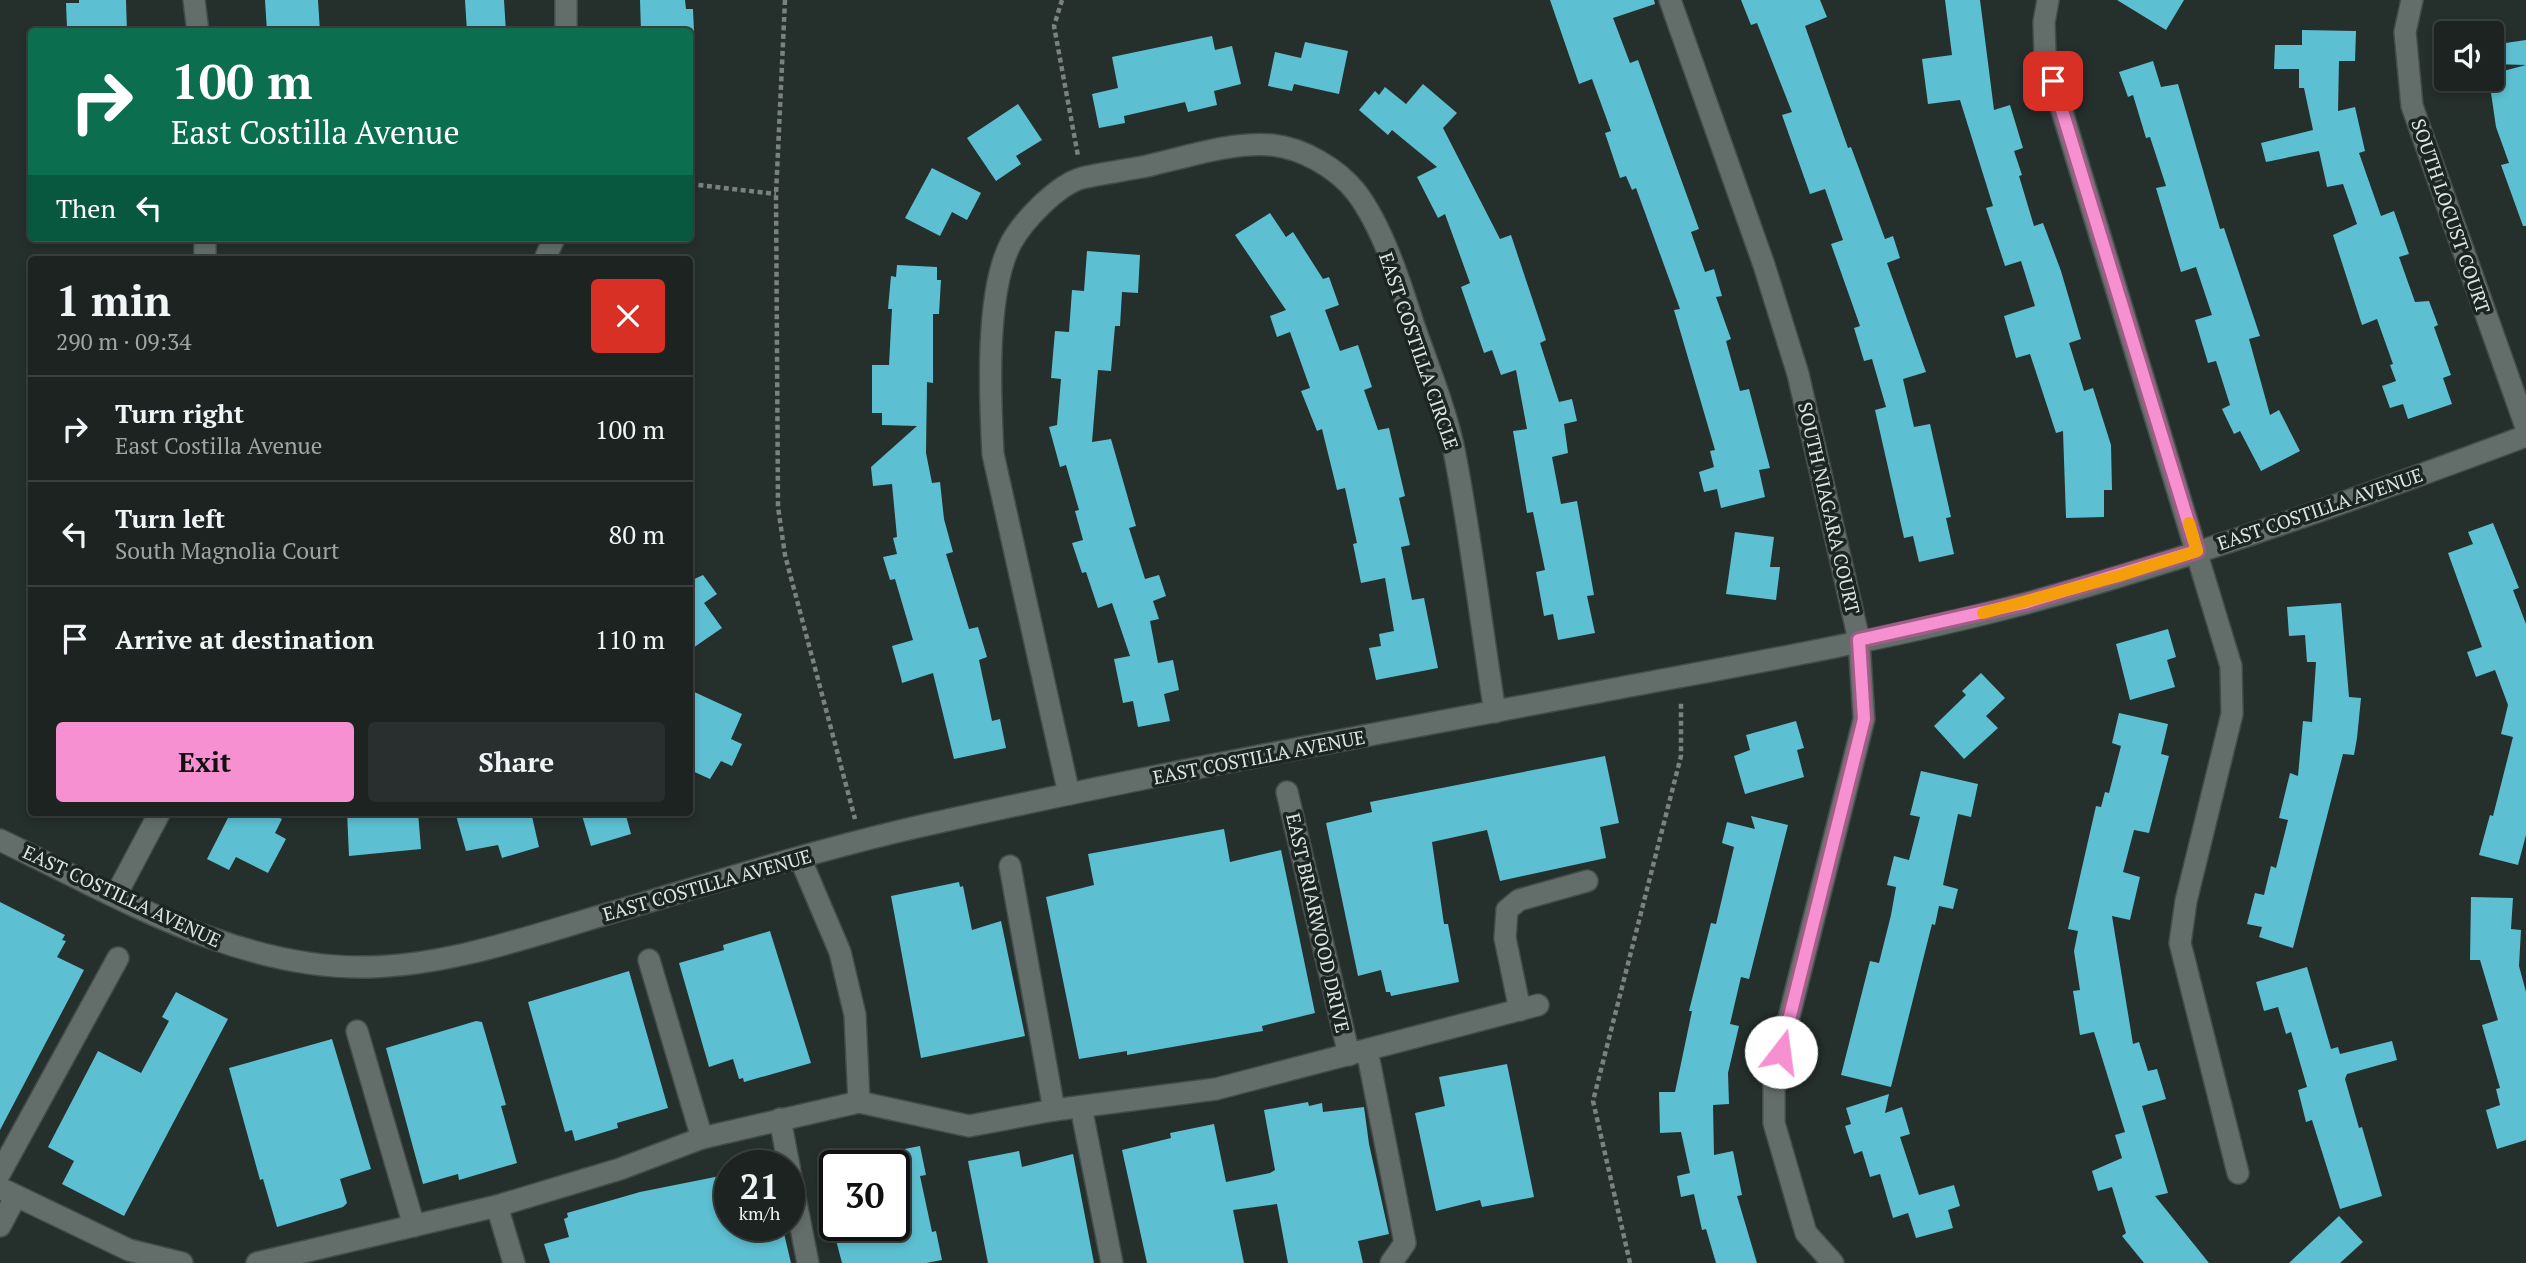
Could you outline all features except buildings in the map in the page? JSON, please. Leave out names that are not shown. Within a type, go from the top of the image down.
[{"type":"street","points":[[194,0],[198,28]]},
{"type":"street","points":[[566,0],[566,28]]},
{"type":"street","name":"SOUTH NIAGARA COURT","points":[[1670,0],[1764,265],[1797,374],[1859,640],[1864,719],[1774,1077],[1774,1124],[1806,1233],[1833,1263]]},
{"type":"street","points":[[2048,0],[2044,22],[2045,55],[2231,666],[2234,692],[2232,714],[2186,901],[2180,943],[2238,1173]]},
{"type":"street","name":"SOUTH LOCUST COURT","points":[[2412,0],[2405,32],[2412,106],[2526,427]]},
{"type":"street","name":"EAST COSTILLA CIRCLE","points":[[1069,794],[993,454],[990,399],[997,292],[1002,265],[1012,242],[1033,213],[1052,196],[1083,178],[1236,146],[1273,145],[1303,154],[1327,166],[1354,190],[1369,211],[1404,293],[1454,447],[1495,712]]},
{"type":"street","name":"EAST COSTILLA AVENUE","points":[[0,840],[177,924],[275,958],[327,967],[374,967],[428,961],[504,945],[861,841],[1069,794],[1681,676],[2024,603],[2317,512],[2526,436]]},
{"type":"street","name":"EAST BRIARWOOD DRIVE","points":[[1287,792],[1358,1053],[1405,1243],[1391,1263]]},
{"type":"street","points":[[116,895],[158,816]]},
{"type":"street","points":[[800,858],[843,964],[855,1014],[859,1102]]},
{"type":"street","points":[[1010,866],[1054,1110]]},
{"type":"street","name":"EAST BRIARWOOD DRIVE","points":[[257,1263],[497,1206],[620,1169],[702,1138],[859,1102],[969,1126],[1054,1110],[1216,1089],[1529,1007],[1503,926],[1507,910],[1519,900],[1587,881]]},
{"type":"street","points":[[0,1173],[118,958]]},
{"type":"street","points":[[649,960],[702,1138]]},
{"type":"street","points":[[358,1031],[414,1226]]},
{"type":"street","points":[[1081,1107],[1112,1263]]},
{"type":"street","points":[[780,1119],[786,1150]]},
{"type":"street","points":[[0,1226],[8,1192],[129,1250],[182,1263]]},
{"type":"street","points":[[497,1206],[514,1263]]},
{"type":"street","points":[[804,1241],[808,1263]]},
{"type":"path","points":[[785,0],[776,194],[778,507],[785,555],[861,841]]},
{"type":"path","points":[[1062,0],[1054,26],[1066,102],[1083,178]]},
{"type":"path","points":[[693,184],[776,194]]},
{"type":"path","points":[[1630,1263],[1593,1101],[1681,755],[1681,676]]},
{"type":"slow traffic","points":[[1983,613],[2197,551],[2189,523]]},
{"type":"route","points":[[1781,1052],[1864,719],[1859,640],[2024,603],[2197,551],[2053,81]]}]
